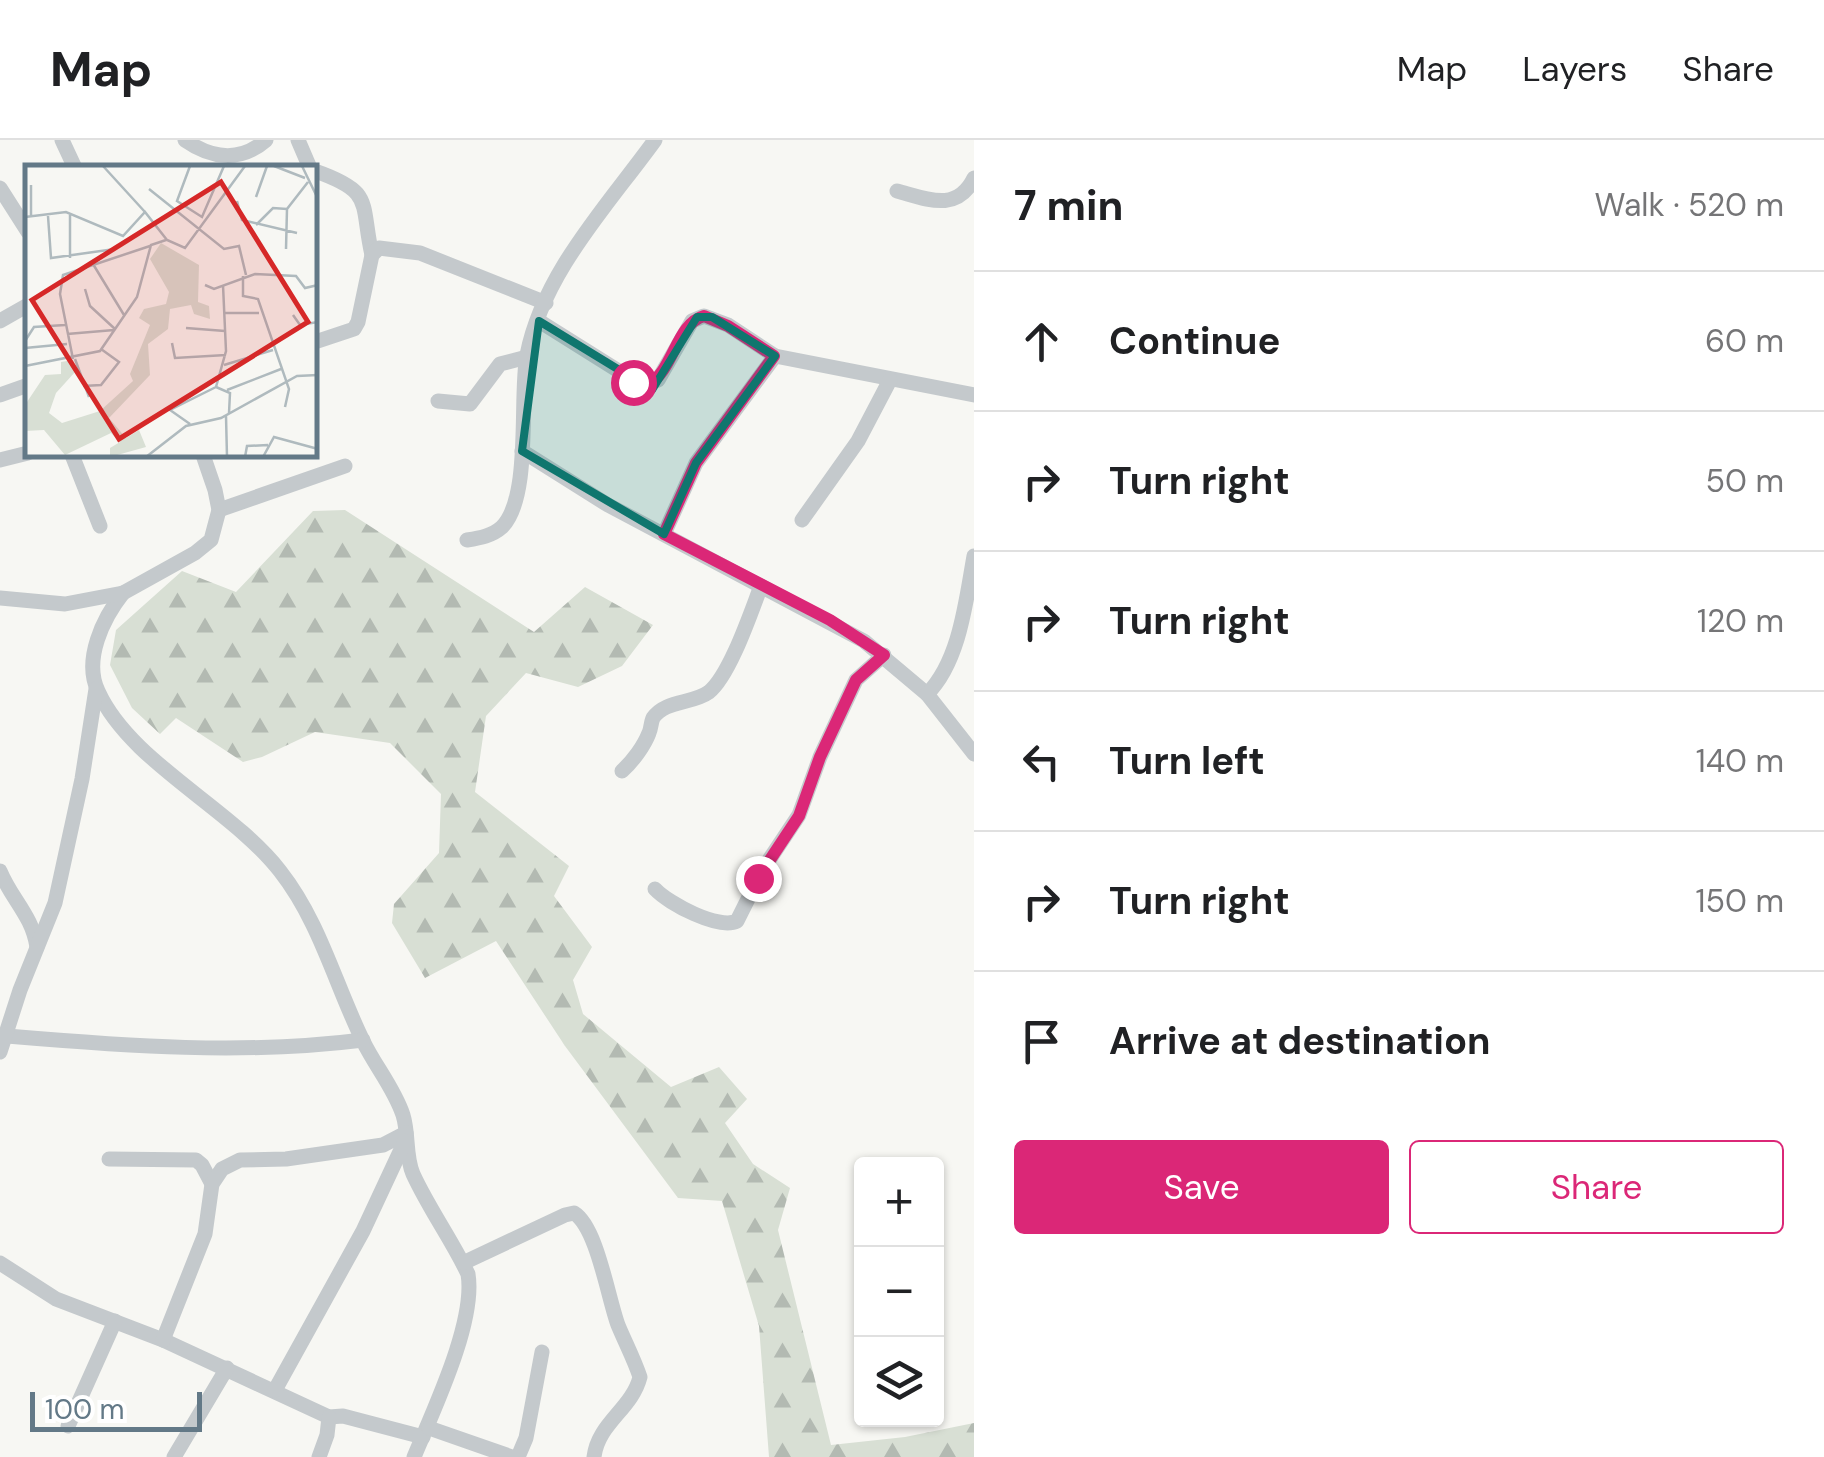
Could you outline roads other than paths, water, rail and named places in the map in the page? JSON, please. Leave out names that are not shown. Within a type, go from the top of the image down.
[{"type":"street","points":[[62,140],[74,165]]},
{"type":"street","points":[[186,140],[198,149],[228,157],[252,151],[266,140]]},
{"type":"street","points":[[298,140],[311,165]]},
{"type":"street","points":[[467,540],[487,536],[508,519],[522,451],[527,357],[546,303],[598,212],[654,140]]},
{"type":"street","points":[[318,171],[340,180],[362,200],[372,255],[354,330],[318,341]]},
{"type":"street","points":[[896,192],[948,202],[962,196],[974,178]]},
{"type":"street","points":[[0,188],[25,227]]},
{"type":"street","points":[[372,255],[379,248],[420,253],[546,303]]},
{"type":"street","points":[[0,321],[25,307]]},
{"type":"street","points":[[539,321],[641,385],[658,380],[692,321],[704,316],[728,326],[774,356],[974,394]]},
{"type":"street","points":[[664,534],[696,463],[774,356]]},
{"type":"street","points":[[438,402],[470,404],[500,364],[527,357]]},
{"type":"street","points":[[802,520],[858,441],[890,380]]},
{"type":"street","points":[[0,395],[25,385]]},
{"type":"street","points":[[522,451],[608,505],[830,620],[884,655],[928,694],[974,754]]},
{"type":"street","points":[[0,460],[25,454]]},
{"type":"street","points":[[73,458],[100,526]]},
{"type":"street","points":[[0,598],[65,604],[123,593],[195,552],[210,540],[218,510],[216,490],[203,458]]},
{"type":"street","points":[[218,510],[345,466]]},
{"type":"street","points":[[928,694],[942,676],[949,658],[974,556]]},
{"type":"street","points":[[622,771],[647,739],[654,717],[712,689],[741,638],[761,586]]},
{"type":"street","points":[[123,593],[112,606],[94,650],[96,689],[82,779],[49,918],[20,990],[4,1044],[200,1049],[315,1046],[363,1040]]},
{"type":"street","points":[[656,890],[699,916],[726,924],[737,921],[763,869],[799,816],[820,757],[856,680],[884,655]]},
{"type":"street","points":[[96,689],[116,723],[135,744],[250,837],[281,872],[312,921],[363,1040],[396,1099],[412,1172],[463,1263],[470,1287],[458,1345],[414,1457]]},
{"type":"street","points":[[1,879],[32,921],[37,950]]},
{"type":"street","points":[[32,921],[49,918]]},
{"type":"street","points":[[164,1340],[205,1234],[212,1184],[222,1169],[240,1160],[286,1159],[383,1145],[407,1136]]},
{"type":"street","points":[[275,1390],[363,1230],[407,1136]]},
{"type":"street","points":[[109,1158],[196,1160],[212,1184]]},
{"type":"street","points":[[463,1263],[565,1215],[574,1213],[581,1217],[598,1257],[619,1329],[640,1377],[622,1410],[602,1430],[594,1457]]},
{"type":"street","points":[[0,1263],[56,1299],[164,1340],[329,1417],[343,1416],[426,1432],[515,1457],[526,1438],[542,1352]]},
{"type":"street","points":[[68,1426],[115,1321]]},
{"type":"street","points":[[174,1457],[227,1368]]},
{"type":"street","points":[[319,1457],[329,1417]]}]
